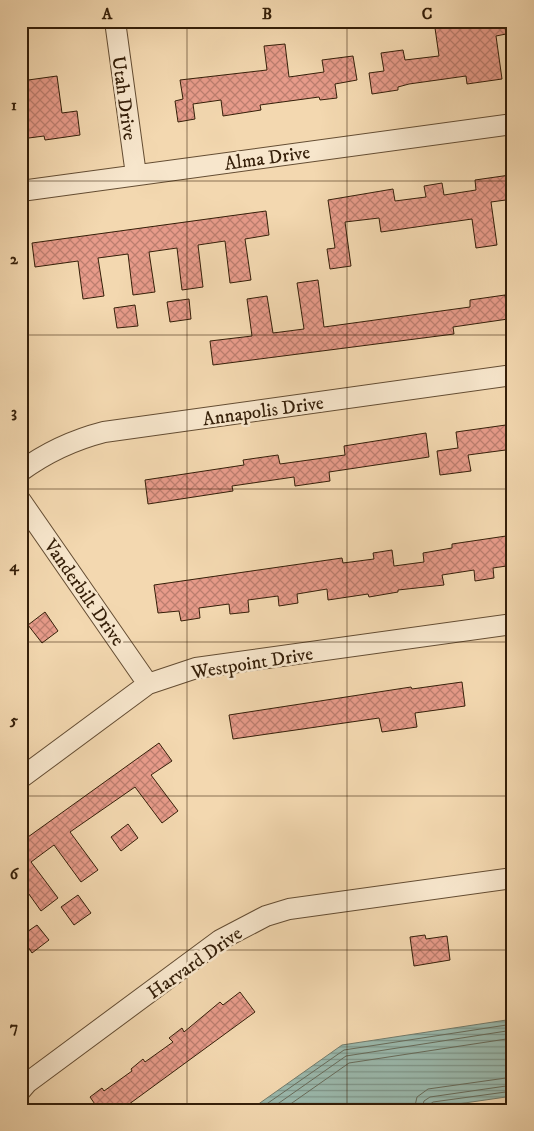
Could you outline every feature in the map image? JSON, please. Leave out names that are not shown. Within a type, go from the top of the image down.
[{"type":"street","name":"Utah Drive","points":[[115,21],[136,175]]},
{"type":"street","name":"Alma Drive","points":[[21,191],[513,124]]},
{"type":"street","name":"Annapolis Drive","points":[[21,471],[57,448],[78,439],[104,432],[513,374]]},
{"type":"street","name":"Vanderbilt Drive","points":[[21,500],[148,684]]},
{"type":"street","name":"Westpoint Drive","points":[[21,778],[148,684],[196,668],[513,624]]},
{"type":"street","name":"Harvard Drive","points":[[21,1090],[27,1083],[220,940],[266,916],[289,909],[513,878]]},
{"type":"water","points":[[513,1019],[513,1096],[416,1110],[250,1110],[342,1045]]},
{"type":"building","points":[[434,21],[504,21],[506,34],[496,36],[502,79],[467,84],[466,76],[409,84],[398,87],[398,90],[372,94],[369,73],[384,71],[381,53],[403,50],[405,60],[439,56]]},
{"type":"building","points":[[285,44],[289,77],[324,72],[322,60],[353,56],[357,80],[335,84],[337,98],[320,100],[319,97],[260,105],[261,110],[223,116],[221,100],[193,104],[195,119],[178,122],[175,101],[183,99],[180,80],[267,70],[264,46]]},
{"type":"building","points":[[57,76],[62,113],[77,111],[80,135],[45,140],[44,136],[21,139],[21,81]]},
{"type":"building","points":[[510,175],[513,199],[491,202],[497,245],[476,248],[472,219],[381,232],[379,218],[345,222],[351,266],[330,269],[327,249],[335,248],[328,200],[393,189],[395,201],[426,197],[424,186],[442,183],[444,195],[476,190],[475,180]]},
{"type":"building","points":[[266,211],[269,235],[245,239],[251,280],[230,283],[225,241],[198,245],[203,287],[182,290],[177,248],[149,252],[155,292],[133,295],[128,254],[98,258],[104,296],[83,299],[78,261],[35,267],[32,243]]},
{"type":"building","points":[[318,280],[324,327],[470,307],[470,300],[505,295],[508,319],[453,327],[454,334],[213,365],[210,341],[252,336],[247,299],[267,296],[273,333],[304,329],[297,283]]},
{"type":"building","points":[[189,299],[191,319],[170,322],[167,302]]},
{"type":"building","points":[[135,305],[138,326],[117,328],[114,308]]},
{"type":"building","points":[[513,424],[513,449],[468,455],[471,471],[440,475],[437,451],[458,448],[456,432]]},
{"type":"building","points":[[426,433],[429,457],[329,472],[330,481],[295,486],[294,477],[232,486],[233,491],[148,504],[145,480],[244,465],[243,460],[278,455],[280,464],[345,455],[344,446]]},
{"type":"building","points":[[513,535],[513,565],[493,568],[494,578],[475,581],[474,570],[442,575],[444,585],[398,590],[398,592],[369,597],[368,594],[328,600],[327,589],[297,594],[298,603],[279,606],[278,596],[248,600],[249,612],[230,614],[229,604],[199,608],[200,618],[181,621],[179,611],[158,613],[154,585],[342,558],[343,563],[374,559],[373,553],[392,550],[394,566],[424,562],[423,553],[452,548],[452,544]]},
{"type":"building","points":[[45,612],[58,631],[42,643],[28,625]]},
{"type":"building","points":[[462,682],[465,706],[415,713],[417,727],[382,732],[379,718],[233,739],[229,715],[411,687],[412,689]]},
{"type":"building","points":[[159,743],[172,761],[151,775],[178,811],[162,823],[135,787],[70,832],[98,870],[81,882],[54,845],[31,862],[58,898],[41,911],[21,883],[21,842]]},
{"type":"building","points":[[128,824],[138,838],[121,851],[111,837]]},
{"type":"building","points":[[78,895],[91,913],[74,925],[61,907]]},
{"type":"building","points":[[37,925],[49,940],[32,953],[21,936]]},
{"type":"building","points":[[425,935],[426,939],[447,936],[450,960],[414,966],[410,937]]},
{"type":"building","points":[[240,992],[255,1012],[121,1110],[99,1110],[90,1097],[102,1088],[104,1091],[132,1071],[131,1069],[143,1059],[145,1062],[173,1042],[169,1038],[182,1028],[184,1032],[220,1002],[223,1005]]}]
